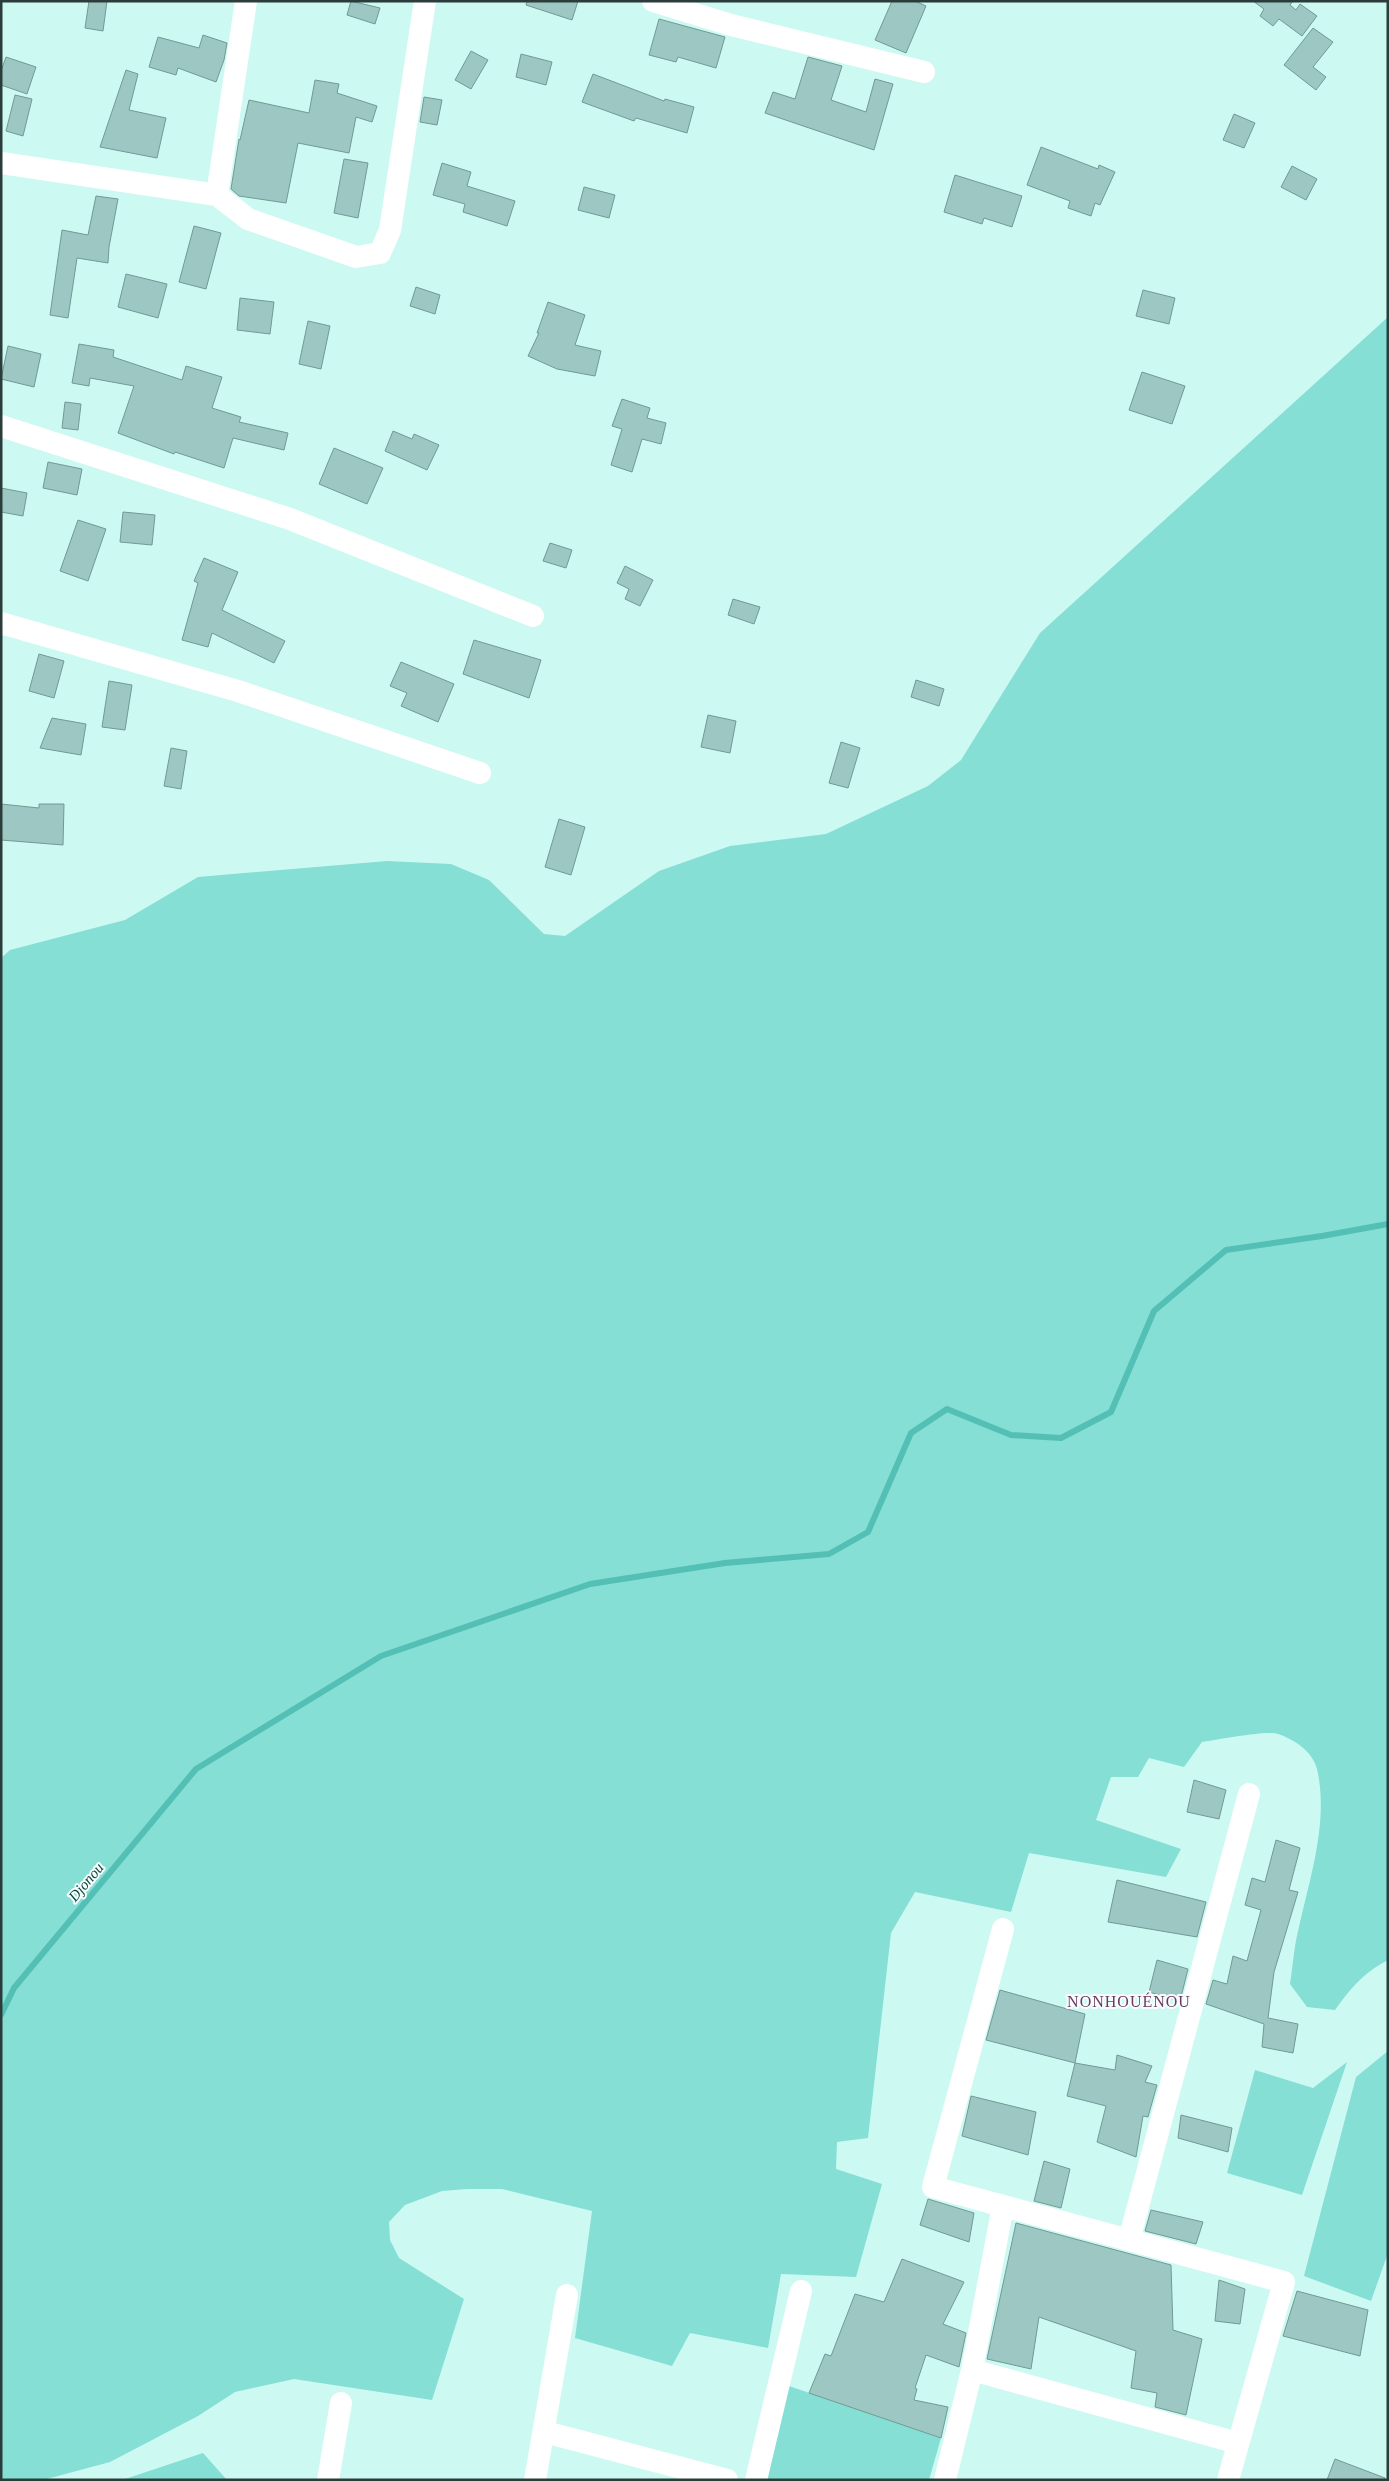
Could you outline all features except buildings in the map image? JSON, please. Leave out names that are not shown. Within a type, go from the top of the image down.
[{"type":"street","points":[[216,196],[246,1]]},
{"type":"street","points":[[1,163],[216,196],[248,218],[347,254],[356,257],[380,253],[390,230],[425,1]]},
{"type":"street","points":[[653,1],[731,25],[924,72]]},
{"type":"street","points":[[1,426],[290,518],[533,616]]},
{"type":"street","points":[[1,623],[238,691],[480,773]]},
{"type":"street","points":[[1129,2240],[1249,1794]]},
{"type":"street","points":[[1003,1929],[934,2187],[1284,2282],[1228,2480]]},
{"type":"street","points":[[945,2480],[972,2370],[1002,2206]]},
{"type":"street","points":[[756,2480],[801,2291]]},
{"type":"street","points":[[535,2480],[545,2432],[567,2295]]},
{"type":"street","points":[[972,2370],[1238,2442]]},
{"type":"street","points":[[328,2480],[341,2403]]},
{"type":"street","points":[[545,2432],[727,2480]]},
{"type":"shaded area","points":[[1388,317],[1388,1960],[1371,1970],[1358,1982],[1335,2010],[1307,2007],[1290,1984],[1297,1934],[1317,1849],[1321,1809],[1317,1769],[1311,1757],[1302,1747],[1278,1734],[1263,1733],[1202,1742],[1184,1767],[1149,1758],[1138,1777],[1111,1777],[1096,1820],[1181,1849],[1166,1877],[1029,1853],[1011,1912],[915,1892],[891,1933],[868,2138],[837,2142],[836,2169],[882,2184],[856,2277],[781,2274],[768,2348],[690,2333],[672,2366],[575,2338],[592,2211],[502,2189],[442,2191],[405,2205],[389,2222],[390,2240],[399,2258],[464,2299],[432,2400],[294,2379],[235,2392],[198,2416],[110,2462],[43,2480],[1,2480],[1,958],[10,950],[125,920],[198,877],[387,861],[451,864],[489,880],[544,934],[565,936],[659,871],[730,846],[826,834],[928,786],[961,760],[1040,633]]},
{"type":"shaded area","points":[[1388,2051],[1388,2253],[1371,2301],[1304,2276],[1356,2077]]},
{"type":"shaded area","points":[[1347,2062],[1302,2195],[1227,2173],[1255,2070],[1313,2088]]},
{"type":"shaded area","points":[[789,2386],[941,2438],[929,2480],[767,2480]]},
{"type":"shaded area","points":[[203,2453],[227,2480],[122,2480]]},
{"type":"waterway","name":"Djonou","points":[[1,2015],[14,1988],[196,1769],[381,1656],[590,1584],[725,1563],[829,1554],[868,1532],[911,1433],[947,1409],[1011,1435],[1061,1438],[1111,1412],[1154,1311],[1226,1250],[1388,1224]]},
{"type":"district","name":"NONHOUÉNOU","points":[[1129,2001]]}]
